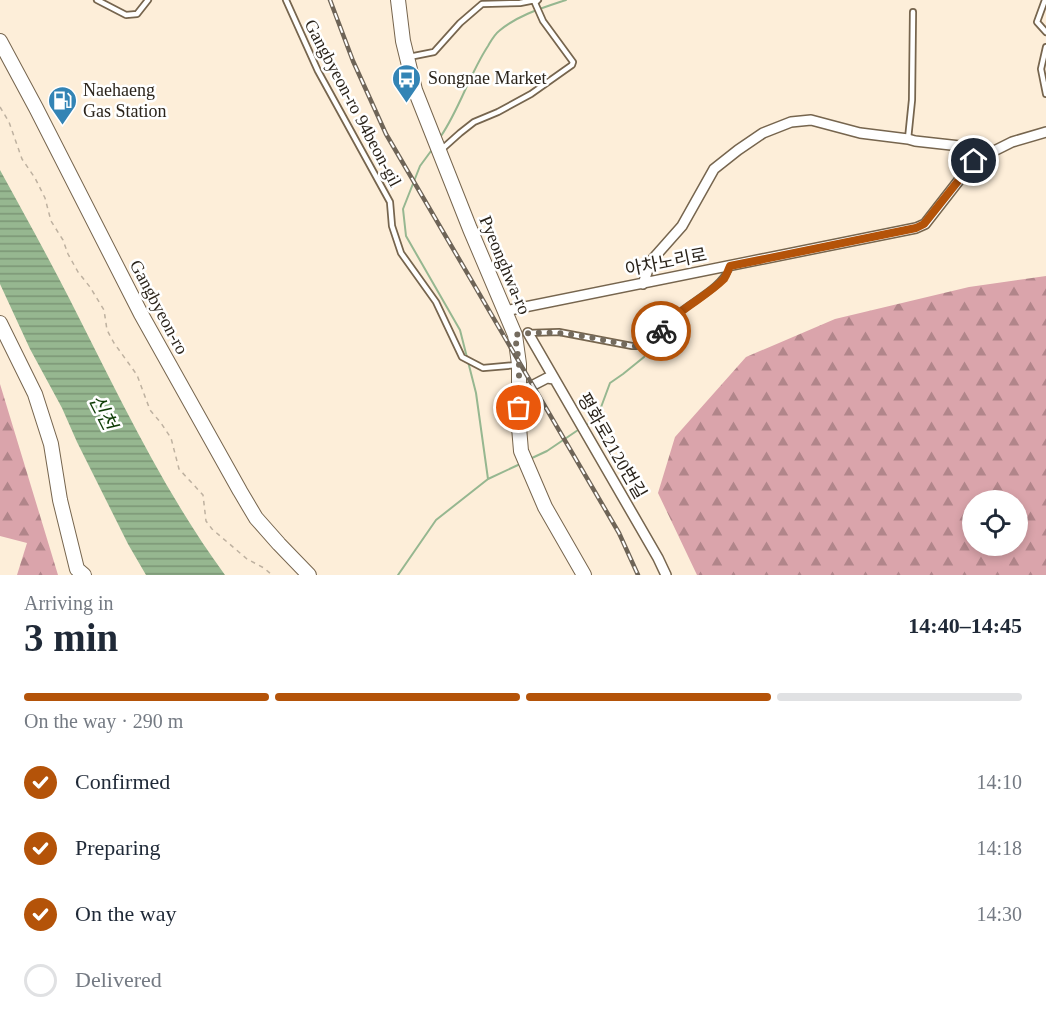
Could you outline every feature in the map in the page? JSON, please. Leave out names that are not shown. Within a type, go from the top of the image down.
[{"type":"main road","name":"Pyeonghwa-ro","points":[[398,0],[406,57],[415,90],[505,311],[522,334],[519,364],[521,451],[545,507],[584,575]]},
{"type":"main road","name":"Gangbyeon-ro","points":[[0,41],[141,314],[240,491],[256,518],[309,575]]},
{"type":"main road","points":[[0,323],[35,394],[51,444],[60,500],[79,573]]},
{"type":"street","points":[[643,284],[651,261],[682,226],[714,169],[763,133],[791,122],[811,120],[860,133],[960,146],[974,161]]},
{"type":"street","name":"아차노리로","points":[[505,311],[916,228],[924,224],[974,161],[1012,142],[1046,132]]},
{"type":"street","name":"평화로2120번길","points":[[522,334],[554,379],[666,575]]},
{"type":"street","points":[[520,392],[547,378],[554,379]]},
{"type":"lane","points":[[97,0],[126,15],[137,14],[148,0]]},
{"type":"lane","name":"Gangbyeon-ro 94beon-gil","points":[[286,0],[318,71],[390,202],[392,226],[401,253],[436,302],[462,357],[483,368],[519,364]]},
{"type":"lane","points":[[406,57],[434,52],[460,23],[482,4],[537,0],[535,3],[543,21],[573,62],[531,94],[474,122],[439,152]]},
{"type":"lane","points":[[1045,0],[1037,22],[1046,32]]},
{"type":"lane","points":[[908,139],[912,100],[913,12]]},
{"type":"lane","points":[[1046,47],[1041,69],[1046,94]]},
{"type":"lane","points":[[522,334],[559,332],[632,346],[644,346],[655,340],[676,315],[725,278],[730,266]]},
{"type":"path","points":[[0,107],[9,122],[22,159],[45,198],[51,220],[68,254],[104,310],[107,330],[114,344],[137,375],[150,411],[171,438],[180,469],[203,495],[206,521],[247,560],[264,568],[272,575]]},
{"type":"green space","points":[[1046,276],[1046,575],[697,575],[658,493],[675,437],[746,357],[835,319],[969,287]]},
{"type":"green space","points":[[0,384],[58,575],[17,575],[27,543],[0,536]]},
{"type":"water","name":"신천","points":[[0,170],[161,474],[181,509],[225,575],[146,575],[128,544],[0,284]]},
{"type":"waterway","points":[[441,136],[475,68],[496,34],[522,16],[566,0]]},
{"type":"waterway","points":[[398,575],[436,520],[488,479],[476,393],[460,330],[406,236],[403,209],[420,166],[431,151]]},
{"type":"waterway","points":[[586,425],[597,418],[610,383],[644,357]]},
{"type":"waterway","points":[[532,458],[547,451],[581,428]]},
{"type":"waterway","points":[[488,479],[518,465]]},
{"type":"railway","points":[[330,0],[353,61],[386,134],[619,533],[638,575]]},
{"type":"way so far","points":[[519,408],[519,364],[515,335],[559,332],[632,346],[644,346],[655,340],[661,331]]},
{"type":"place","name":"Songnae Market","points":[[407,104]]},
{"type":"place","name":"Naehaeng Gas Station","points":[[62,126]]},
{"type":"route","points":[[661,331],[676,315],[725,278],[730,266],[916,228],[924,224],[974,161]]}]
